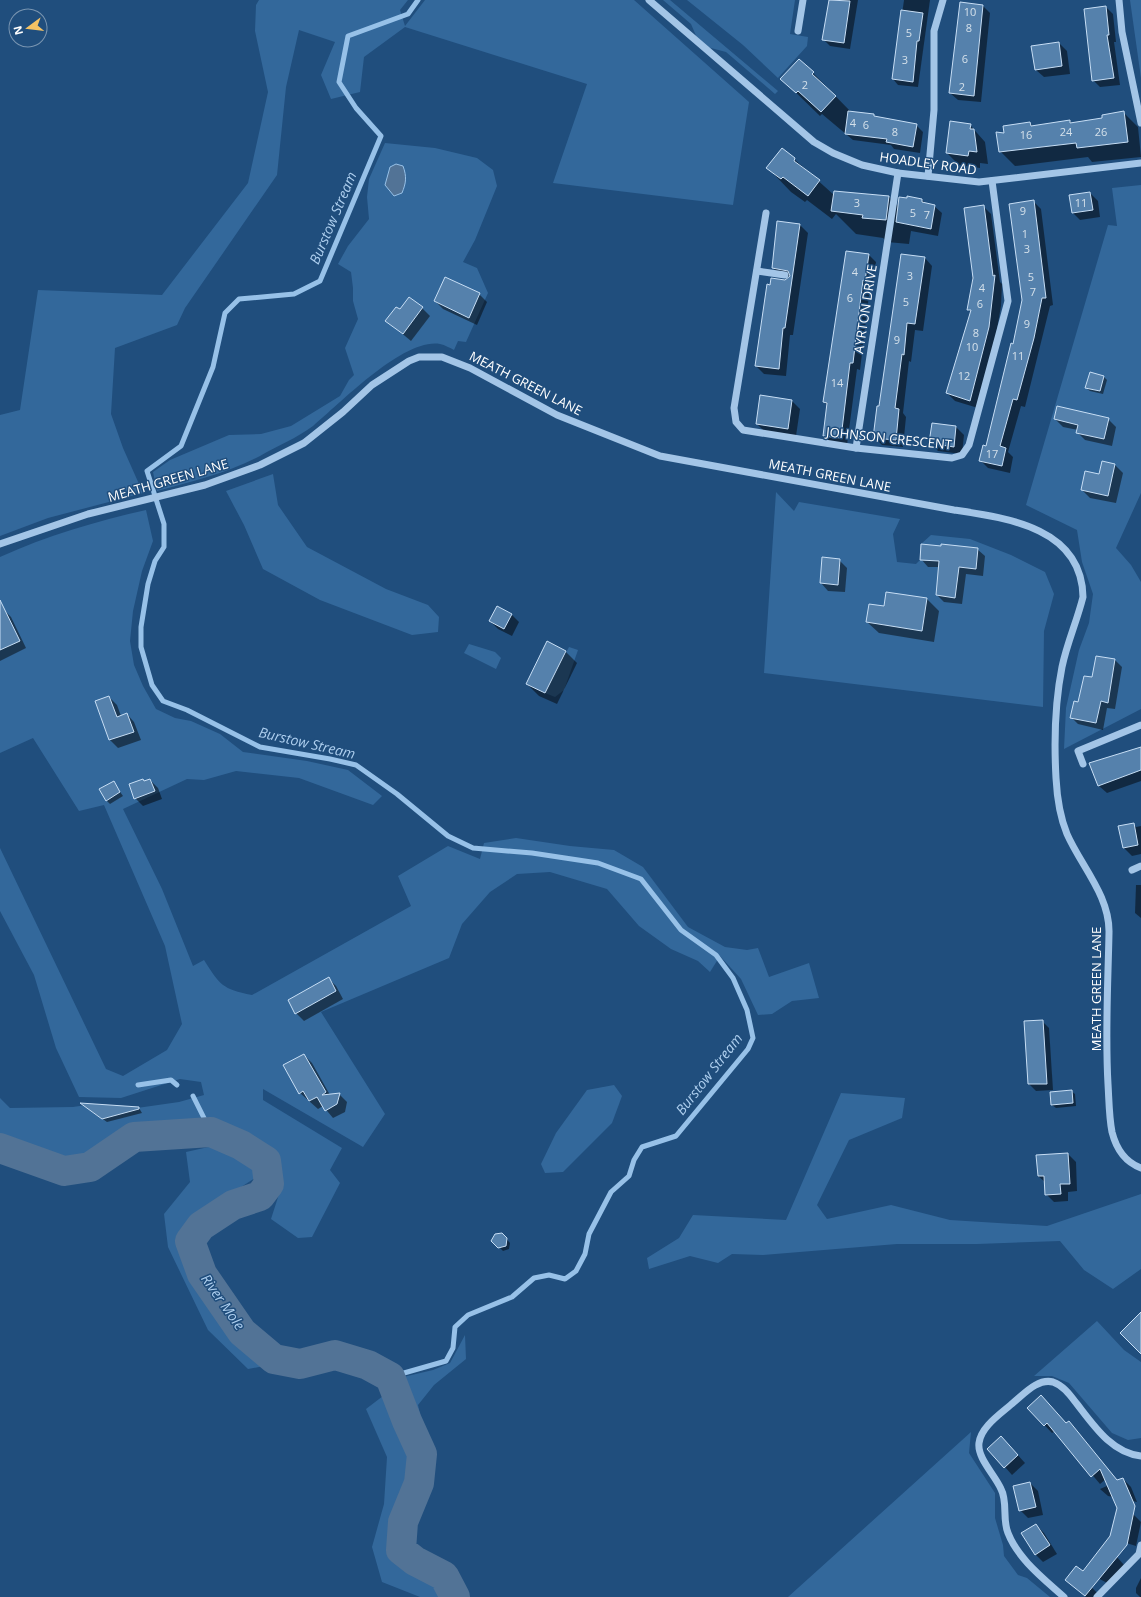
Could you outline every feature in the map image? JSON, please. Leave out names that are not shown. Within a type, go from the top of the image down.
[{"type":"street","name":"HOADLEY ROAD","points":[[649,0],[814,142],[833,153],[862,165],[898,173],[979,182],[1141,163]]},
{"type":"street","points":[[798,31],[803,0]]},
{"type":"street","points":[[928,176],[934,110],[934,32],[943,0]]},
{"type":"street","points":[[1120,0],[1122,32],[1141,123]]},
{"type":"street","name":"AYRTON DRIVE","points":[[856,448],[898,173]]},
{"type":"street","name":"JOHNSON CRESCENT","points":[[766,214],[734,408],[736,422],[743,430],[856,448],[952,458],[962,455],[970,445],[1008,301],[992,181]]},
{"type":"street","points":[[757,271],[785,275]]},
{"type":"street","name":"MEATH GREEN LANE","points":[[0,544],[88,514],[205,485],[260,465],[304,443],[343,412],[372,386],[399,367],[419,357],[442,356],[470,368],[557,415],[660,456],[988,515],[1032,528],[1048,536],[1063,545],[1075,560],[1081,574],[1083,597],[1064,659],[1059,685],[1055,743],[1056,779],[1059,805],[1067,834],[1103,901],[1108,915],[1110,930],[1107,993],[1107,1061],[1110,1119],[1112,1133],[1124,1157],[1133,1165],[1141,1168]]},
{"type":"street","points":[[1083,764],[1078,751],[1141,725]]},
{"type":"street","points":[[1132,870],[1141,866]]},
{"type":"street","points":[[1064,1597],[1034,1569],[1020,1553],[1008,1533],[1004,1514],[1004,1494],[996,1477],[982,1456],[979,1444],[982,1432],[1024,1393],[1037,1384],[1051,1382],[1063,1387],[1088,1419],[1115,1447],[1131,1455],[1141,1456]]},
{"type":"street","points":[[1098,1597],[1140,1554],[1141,1545]]},
{"type":"shaded area","points":[[259,0],[408,0],[400,10],[405,26],[425,0],[634,0],[749,102],[733,205],[553,183],[587,84],[405,27],[364,57],[360,92],[331,99],[321,75],[335,42],[299,30],[286,87],[277,175],[185,308],[177,325],[115,348],[111,414],[123,448],[143,493],[48,518],[0,536],[0,415],[20,410],[38,290],[162,295],[248,183],[268,92],[255,31],[256,5]]},
{"type":"shaded area","points":[[663,0],[670,0],[778,91],[775,94],[726,52],[707,47],[697,38],[691,24]]},
{"type":"shaded area","points":[[687,0],[795,0],[790,34],[808,37],[807,46],[778,78],[743,45]]},
{"type":"shaded area","points":[[1130,0],[1141,0],[1141,78]]},
{"type":"shaded area","points":[[385,143],[435,148],[477,158],[493,170],[497,186],[475,240],[463,262],[477,268],[488,293],[466,342],[458,341],[454,350],[440,344],[425,345],[408,351],[373,374],[313,426],[294,438],[248,462],[209,476],[157,491],[153,472],[170,460],[229,435],[261,434],[291,426],[340,396],[349,380],[354,375],[345,348],[358,319],[353,301],[351,272],[338,264],[348,246],[369,219],[367,197],[369,179]]},
{"type":"shaded area","points":[[396,164],[403,166],[406,180],[402,193],[394,196],[385,185],[390,167]]},
{"type":"shaded area","points":[[1141,185],[1141,493],[1116,548],[1131,565],[1141,582],[1141,709],[1064,749],[1066,708],[1079,650],[1089,623],[1093,594],[1082,562],[1077,530],[1026,505],[1108,225],[1117,226],[1112,188]]},
{"type":"shaded area","points":[[273,474],[278,505],[307,547],[386,589],[428,605],[439,617],[438,632],[412,635],[320,600],[263,569],[244,525],[226,491]]},
{"type":"shaded area","points":[[776,492],[794,511],[799,502],[900,519],[893,534],[897,562],[916,564],[920,560],[921,544],[931,535],[970,539],[1011,555],[1045,572],[1054,594],[1044,631],[1043,707],[764,673]]},
{"type":"shaded area","points":[[146,510],[153,541],[142,571],[133,611],[130,641],[134,665],[143,686],[156,709],[175,718],[191,721],[220,734],[243,752],[307,761],[348,770],[382,796],[373,805],[299,778],[236,771],[204,780],[187,779],[123,809],[162,889],[193,966],[204,960],[223,985],[234,991],[252,995],[411,906],[398,876],[448,846],[480,859],[484,843],[516,838],[570,846],[614,850],[643,867],[688,927],[725,947],[747,950],[758,948],[769,977],[809,963],[819,998],[792,1001],[772,1014],[758,1015],[741,979],[720,956],[710,972],[698,961],[671,949],[639,926],[607,889],[550,872],[517,874],[490,892],[462,924],[449,958],[321,1012],[385,1114],[363,1147],[263,1089],[263,1100],[342,1148],[330,1170],[340,1183],[312,1237],[298,1238],[271,1219],[280,1191],[275,1165],[260,1151],[213,1127],[176,1131],[135,1130],[115,1141],[96,1158],[76,1163],[52,1160],[0,1141],[0,1098],[10,1108],[73,1107],[93,1104],[92,1112],[102,1119],[114,1116],[115,1105],[130,1109],[179,1102],[204,1095],[201,1082],[180,1079],[121,1098],[79,1097],[56,1048],[34,975],[0,911],[0,848],[106,1069],[123,1076],[167,1050],[182,1024],[165,946],[104,805],[79,811],[33,738],[0,753],[0,557],[35,542],[72,530]]},
{"type":"shaded area","points":[[469,644],[495,652],[501,658],[496,669],[464,653]]},
{"type":"shaded area","points":[[569,647],[578,650],[564,690],[555,697],[545,693]]},
{"type":"shaded area","points":[[614,1085],[622,1096],[612,1123],[563,1172],[545,1173],[541,1164],[556,1133],[587,1090]]},
{"type":"shaded area","points":[[841,1093],[905,1098],[902,1118],[849,1140],[817,1205],[827,1219],[891,1205],[950,1220],[1047,1226],[1141,1194],[1141,1269],[1113,1289],[1084,1270],[1060,1241],[977,1244],[897,1244],[763,1255],[732,1254],[718,1263],[690,1256],[649,1269],[647,1258],[679,1238],[693,1215],[786,1220]]},
{"type":"shaded area","points":[[213,1146],[250,1162],[255,1178],[218,1202],[181,1231],[181,1251],[206,1298],[264,1366],[248,1369],[208,1330],[168,1247],[164,1214],[190,1182],[186,1152]]},
{"type":"shaded area","points":[[1097,1321],[1124,1350],[1141,1362],[1141,1438],[1128,1440],[1112,1433],[1069,1383],[1052,1376],[1034,1376]]},
{"type":"shaded area","points":[[465,1335],[466,1359],[434,1385],[418,1405],[423,1427],[432,1453],[413,1425],[397,1432],[413,1469],[391,1546],[399,1563],[431,1580],[444,1597],[420,1597],[382,1582],[372,1547],[384,1504],[387,1457],[366,1409],[383,1396],[386,1381],[433,1370],[450,1363]]},
{"type":"shaded area","points":[[971,1432],[969,1453],[995,1493],[995,1518],[1003,1545],[1004,1556],[1018,1575],[1027,1578],[1050,1597],[788,1597]]},
{"type":"building","points":[[829,0],[850,1],[844,43],[822,40]]},
{"type":"building","points":[[960,2],[983,5],[974,96],[949,93]]},
{"type":"building","points":[[1106,6],[1109,35],[1107,35],[1114,78],[1092,81],[1084,9]]},
{"type":"building","points":[[901,10],[923,13],[919,41],[917,41],[913,82],[892,79]]},
{"type":"building","points":[[1059,42],[1062,66],[1035,70],[1031,46]]},
{"type":"building","points":[[799,59],[814,72],[812,74],[836,96],[821,112],[798,91],[796,93],[780,79]]},
{"type":"building","points":[[848,111],[874,114],[874,116],[917,124],[913,147],[886,142],[887,139],[845,134]]},
{"type":"building","points":[[1124,111],[1128,142],[1077,148],[1076,143],[999,152],[996,132],[1004,133],[1003,126],[1030,122],[1031,126],[1070,120],[1070,123],[1102,118],[1102,115]]},
{"type":"building","points":[[950,121],[971,124],[970,129],[974,129],[977,152],[969,151],[968,156],[946,153]]},
{"type":"building","points":[[782,148],[795,158],[794,161],[820,180],[808,196],[783,177],[781,179],[766,168]]},
{"type":"building","points":[[834,191],[889,196],[886,220],[862,218],[863,215],[831,211]]},
{"type":"building","points":[[1090,192],[1093,210],[1072,213],[1069,195]]},
{"type":"building","points":[[907,196],[922,199],[922,202],[935,205],[931,229],[896,222],[899,197],[907,198]]},
{"type":"building","points":[[1034,200],[1046,298],[1042,298],[1034,338],[1017,400],[1013,399],[1000,446],[1006,448],[1002,466],[979,461],[983,445],[986,446],[1011,343],[1013,344],[1022,300],[1009,204]]},
{"type":"building","points":[[984,205],[993,276],[995,275],[989,327],[970,401],[946,393],[971,310],[967,310],[973,278],[964,208]]},
{"type":"building","points":[[777,221],[800,224],[785,328],[783,328],[779,369],[755,366],[767,284],[770,285],[771,278],[785,280],[790,276],[788,271],[772,268]]},
{"type":"building","points":[[846,251],[869,254],[865,281],[863,280],[853,363],[850,363],[841,438],[823,436],[827,403],[823,402]]},
{"type":"building","points":[[901,254],[925,257],[915,324],[907,323],[904,355],[902,354],[895,408],[899,409],[896,440],[873,438],[877,406],[879,406]]},
{"type":"building","points":[[445,277],[480,293],[469,318],[434,301]]},
{"type":"building","points":[[409,297],[423,307],[403,334],[385,321],[396,307],[400,309]]},
{"type":"building","points":[[1090,372],[1104,376],[1100,391],[1085,388]]},
{"type":"building","points":[[760,395],[792,400],[788,429],[756,424]]},
{"type":"building","points":[[1057,406],[1109,418],[1104,439],[1076,433],[1078,425],[1054,419]]},
{"type":"building","points":[[932,423],[956,426],[954,447],[929,443]]},
{"type":"building","points":[[1102,461],[1115,464],[1108,496],[1081,490],[1085,471],[1099,474]]},
{"type":"building","points":[[921,544],[941,546],[941,544],[978,548],[976,569],[959,567],[955,598],[936,595],[939,561],[920,560]]},
{"type":"building","points":[[822,557],[840,559],[838,585],[820,583]]},
{"type":"building","points":[[886,592],[927,598],[922,631],[866,622],[869,604],[884,606]]},
{"type":"building","points":[[0,600],[20,641],[0,650]]},
{"type":"building","points":[[497,606],[512,614],[504,629],[489,621]]},
{"type":"building","points":[[547,641],[566,651],[545,693],[526,684]]},
{"type":"building","points":[[1096,656],[1115,659],[1108,703],[1101,701],[1096,723],[1070,718],[1074,701],[1078,702],[1084,676],[1092,677]]},
{"type":"building","points":[[109,696],[117,717],[127,713],[134,732],[109,740],[95,701]]},
{"type":"building","points":[[1141,747],[1141,770],[1098,786],[1089,763]]},
{"type":"building","points":[[143,779],[144,781],[150,779],[155,791],[134,799],[129,784]]},
{"type":"building","points":[[114,781],[120,792],[106,801],[99,789]]},
{"type":"building","points":[[1134,823],[1138,845],[1123,848],[1118,826]]},
{"type":"building","points":[[329,977],[336,991],[295,1014],[288,1000]]},
{"type":"building","points":[[1043,1020],[1047,1084],[1028,1084],[1024,1021]]},
{"type":"building","points":[[304,1054],[326,1092],[322,1095],[340,1093],[337,1104],[325,1111],[317,1097],[309,1101],[303,1091],[299,1094],[283,1065]]},
{"type":"building","points":[[1072,1090],[1073,1103],[1051,1105],[1050,1092]]},
{"type":"building","points":[[80,1103],[139,1107],[139,1109],[102,1119]]},
{"type":"building","points":[[1068,1153],[1070,1184],[1060,1184],[1061,1194],[1045,1195],[1044,1176],[1038,1176],[1036,1155]]},
{"type":"building","points":[[502,1233],[507,1238],[506,1246],[498,1248],[491,1241],[495,1234]]},
{"type":"building","points":[[1141,1312],[1141,1354],[1120,1333]]},
{"type":"building","points":[[1041,1395],[1066,1423],[1069,1421],[1117,1480],[1123,1478],[1135,1506],[1127,1545],[1085,1596],[1065,1580],[1076,1566],[1083,1571],[1110,1536],[1117,1508],[1100,1469],[1091,1477],[1047,1423],[1044,1426],[1027,1408]]},
{"type":"building","points":[[1001,1436],[1018,1455],[1004,1468],[987,1449]]},
{"type":"building","points":[[1030,1482],[1036,1507],[1019,1511],[1013,1486]]},
{"type":"building","points":[[1036,1524],[1050,1545],[1035,1555],[1021,1533]]},
{"type":"waterway","name":"Burstow Stream","points":[[390,1377],[446,1361],[453,1348],[455,1327],[468,1315],[512,1297],[534,1278],[549,1275],[565,1279],[576,1271],[585,1254],[589,1234],[611,1192],[629,1176],[634,1160],[642,1147],[676,1136],[748,1049],[753,1038],[747,1010],[733,978],[716,955],[681,930],[641,879],[598,863],[532,853],[473,848],[448,836],[397,794],[356,765],[260,747],[187,710],[163,701],[152,685],[141,647],[141,627],[148,584],[155,561],[164,547],[164,524],[147,471],[181,446],[213,367],[225,313],[239,299],[294,294],[320,281],[381,136],[356,108],[339,82],[348,36],[408,14],[418,0]]},
{"type":"waterway","points":[[138,1085],[171,1080],[177,1085]]},
{"type":"waterway","points":[[193,1096],[211,1132]]},
{"type":"waterway","name":"River Mole","points":[[0,1148],[64,1171],[90,1167],[134,1137],[211,1132],[241,1145],[266,1161],[269,1184],[260,1196],[233,1205],[201,1226],[190,1241],[202,1274],[242,1332],[274,1359],[300,1364],[335,1355],[368,1365],[390,1377],[422,1454],[419,1483],[403,1522],[401,1550],[415,1561],[444,1576],[455,1597]]}]
